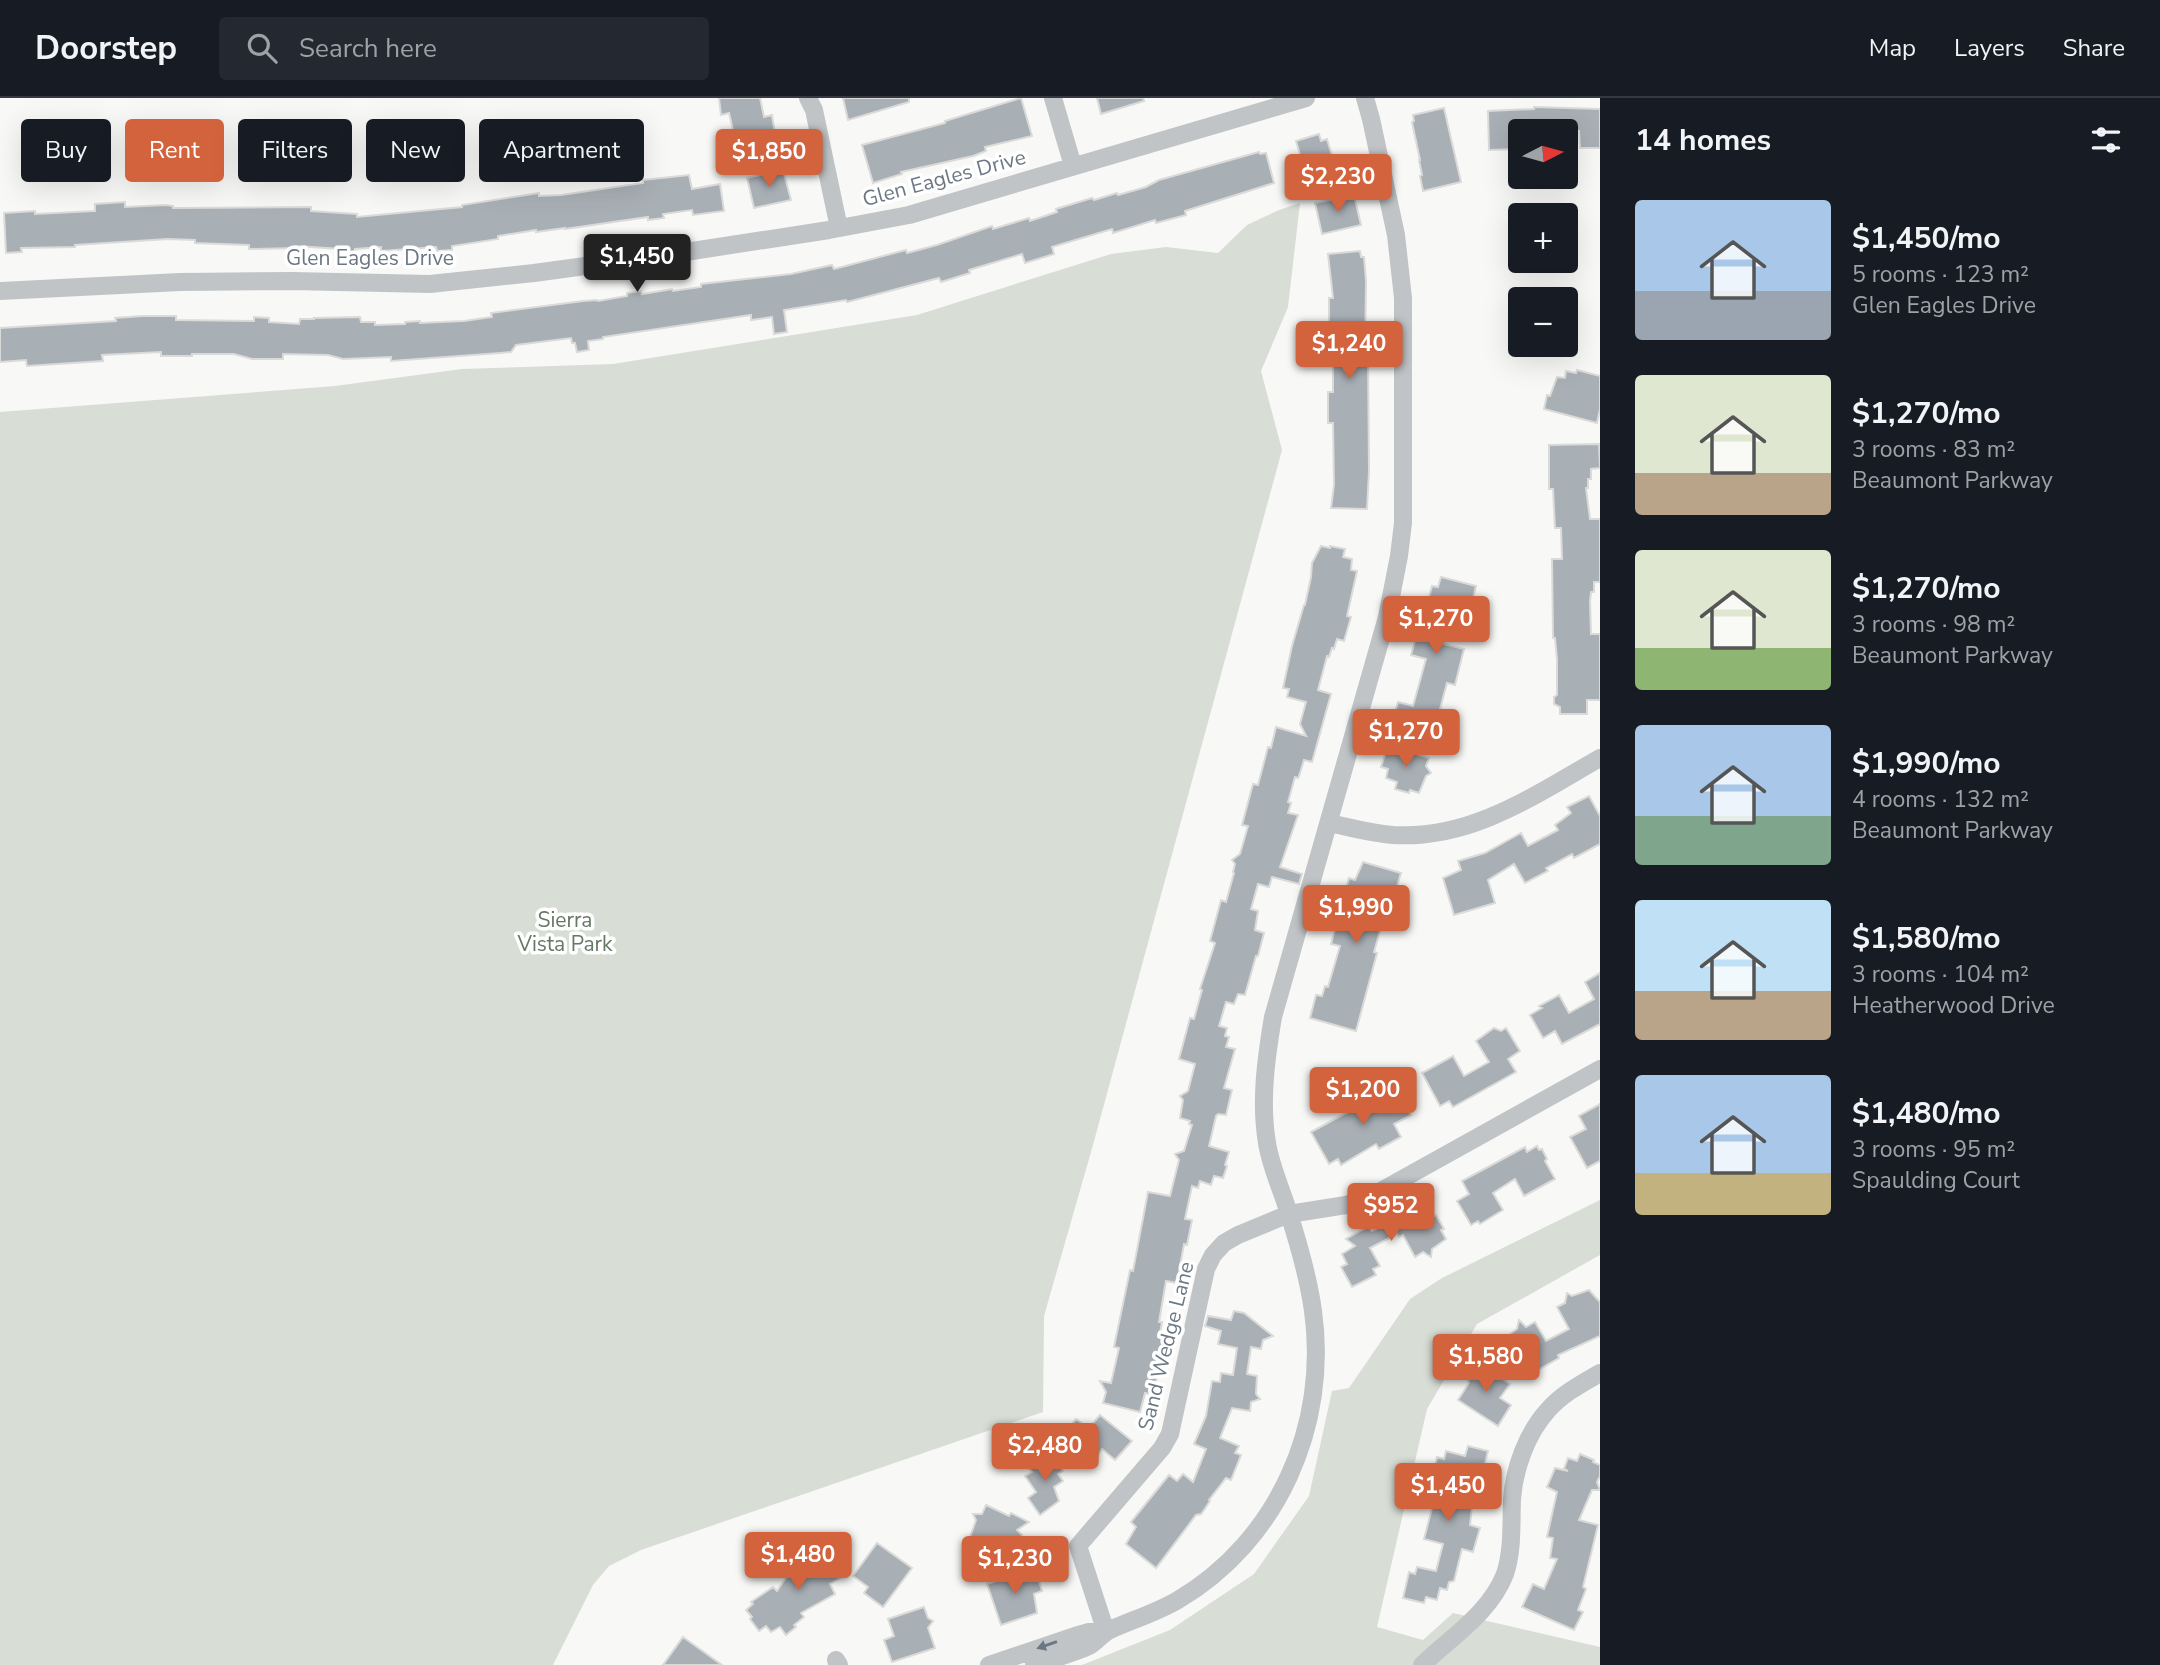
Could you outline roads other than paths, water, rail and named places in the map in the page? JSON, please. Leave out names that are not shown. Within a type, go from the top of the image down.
[{"type":"street","points":[[808,98],[814,110],[839,228]]},
{"type":"street","points":[[1054,98],[1073,166]]},
{"type":"street","name":"Glen Eagles Drive","points":[[0,291],[180,282],[430,284],[547,271],[839,228],[909,215],[1306,98]]},
{"type":"street","points":[[1034,1665],[1091,1644],[1106,1632],[1178,1600],[1228,1561],[1255,1534],[1273,1507],[1291,1474],[1311,1413],[1317,1348],[1313,1309],[1289,1214],[1267,1143],[1264,1079],[1273,1017],[1387,617],[1398,566],[1403,523],[1404,331],[1401,276],[1396,235],[1364,98]]},
{"type":"street","points":[[1330,823],[1395,835],[1425,834],[1459,828],[1514,807],[1600,758]]},
{"type":"street","name":"Sand Wedge Lane","points":[[1106,1632],[1078,1546],[1162,1448],[1170,1434],[1206,1269],[1213,1255],[1224,1243],[1238,1235],[1289,1214],[1346,1205],[1379,1192],[1600,1069]]},
{"type":"street","points":[[1422,1665],[1477,1616],[1493,1595],[1504,1574],[1511,1547],[1512,1496],[1517,1469],[1530,1437],[1547,1411],[1572,1389],[1600,1373]]},
{"type":"street","points":[[989,1665],[1089,1632],[1106,1632]]},
{"type":"park label","name":"Sierra Vista Park","points":[[565,932]]}]
